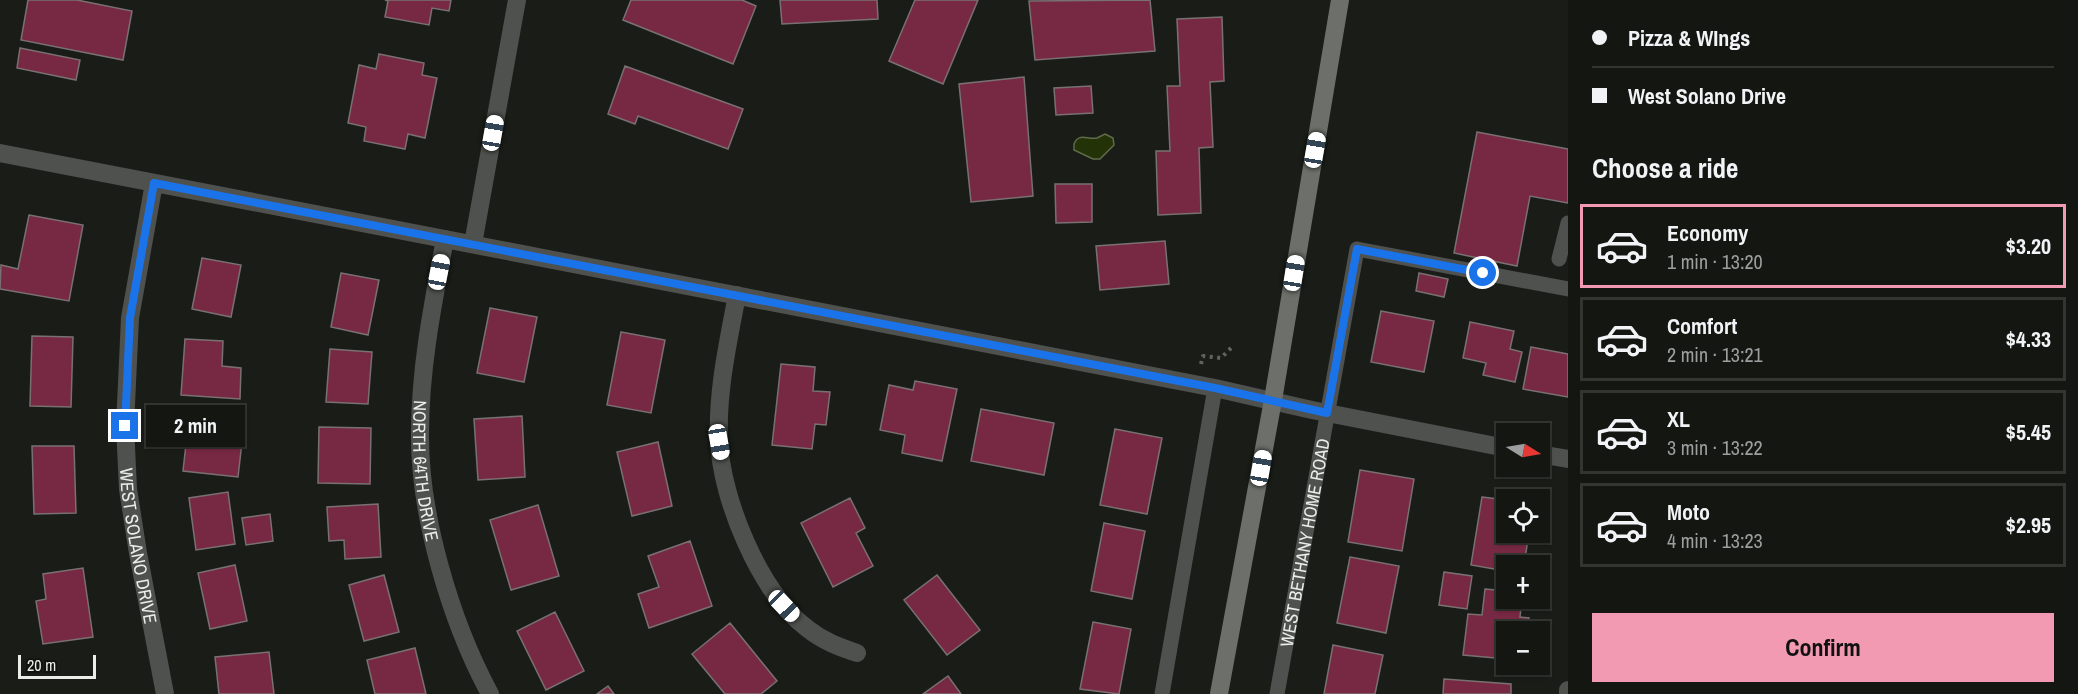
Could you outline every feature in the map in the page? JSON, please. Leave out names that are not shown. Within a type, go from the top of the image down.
[{"type":"main road","points":[[1220,694],[1273,400],[1340,0]]},
{"type":"street","points":[[473,244],[517,0]]},
{"type":"street","points":[[0,153],[1215,388],[1327,413],[1496,446]]},
{"type":"street","name":"WEST SOLANO DRIVE","points":[[154,183],[130,318],[125,426],[129,489],[138,553],[165,694]]},
{"type":"street","name":"NORTH 64TH DRIVE","points":[[445,239],[423,374],[420,434],[425,488],[437,553],[454,610],[477,669],[490,694]]},
{"type":"street","points":[[737,295],[720,392],[719,442],[727,491],[741,535],[784,606],[806,628],[827,643],[856,653]]},
{"type":"street","points":[[1550,456],[1568,459]]},
{"type":"lane","points":[[1559,259],[1568,223]]},
{"type":"lane","name":"WEST BETHANY HOME ROAD","points":[[1277,694],[1357,249],[1568,289]]},
{"type":"lane","points":[[1162,694],[1215,388]]},
{"type":"shaded area","points":[[1105,134],[1113,138],[1114,145],[1100,159],[1093,159],[1074,150],[1074,144],[1078,138],[1097,138]]},
{"type":"building","points":[[28,0],[77,0],[132,11],[123,60],[21,40]]},
{"type":"building","points":[[385,0],[451,0],[449,11],[432,8],[429,25],[385,17],[388,1]]},
{"type":"building","points":[[631,0],[742,0],[756,6],[733,64],[623,20]]},
{"type":"building","points":[[780,0],[877,0],[878,19],[782,24]]},
{"type":"building","points":[[915,0],[978,0],[943,84],[889,61]]},
{"type":"building","points":[[1150,0],[1155,51],[1035,60],[1029,1]]},
{"type":"building","points":[[1222,17],[1224,81],[1210,82],[1213,147],[1199,148],[1201,213],[1158,215],[1156,151],[1170,151],[1167,86],[1180,86],[1177,19]]},
{"type":"building","points":[[20,48],[80,60],[76,80],[17,68]]},
{"type":"building","points":[[379,54],[424,63],[422,75],[437,78],[425,138],[408,134],[405,149],[364,141],[366,127],[348,123],[359,65],[376,69]]},
{"type":"building","points":[[625,66],[743,109],[728,149],[638,116],[635,124],[608,114]]},
{"type":"building","points":[[1024,77],[1033,196],[971,202],[959,84]]},
{"type":"building","points":[[1091,86],[1093,113],[1056,115],[1054,88]]},
{"type":"building","points":[[1477,132],[1568,149],[1568,203],[1530,196],[1517,266],[1454,253]]},
{"type":"building","points":[[1055,184],[1092,184],[1092,222],[1056,223]]},
{"type":"building","points":[[29,215],[83,225],[69,301],[0,289],[1,265],[18,269]]},
{"type":"building","points":[[1165,241],[1169,284],[1100,290],[1096,246]]},
{"type":"building","points":[[202,258],[241,265],[231,317],[192,309]]},
{"type":"building","points":[[341,273],[379,280],[368,335],[331,327]]},
{"type":"building","points":[[1419,273],[1448,279],[1444,297],[1416,291]]},
{"type":"building","points":[[490,308],[537,317],[524,382],[477,373]]},
{"type":"building","points":[[1381,311],[1434,321],[1424,372],[1371,362]]},
{"type":"building","points":[[1470,322],[1514,331],[1510,349],[1522,352],[1515,382],[1483,375],[1486,363],[1463,358]]},
{"type":"building","points":[[621,332],[665,340],[651,413],[607,405]]},
{"type":"building","points":[[32,336],[73,337],[71,407],[30,406]]},
{"type":"building","points":[[185,339],[223,341],[222,366],[241,368],[240,399],[181,395]]},
{"type":"building","points":[[1531,347],[1568,354],[1568,397],[1523,389]]},
{"type":"building","points":[[330,349],[372,352],[368,404],[326,402]]},
{"type":"building","points":[[781,364],[815,367],[813,391],[830,392],[826,425],[815,424],[812,449],[772,445]]},
{"type":"building","points":[[915,381],[957,389],[942,461],[902,453],[905,435],[880,430],[889,385],[913,390]]},
{"type":"building","points":[[981,409],[1054,423],[1044,475],[971,461]]},
{"type":"building","points":[[522,416],[525,477],[478,480],[474,419]]},
{"type":"building","points":[[189,417],[223,421],[221,440],[242,442],[238,477],[183,471]]},
{"type":"building","points":[[319,427],[371,428],[370,484],[318,483]]},
{"type":"building","points":[[1115,429],[1162,438],[1147,514],[1100,505]]},
{"type":"building","points":[[658,442],[672,506],[632,516],[617,452]]},
{"type":"building","points":[[32,446],[74,446],[76,513],[34,514]]},
{"type":"building","points":[[1360,470],[1414,479],[1402,551],[1348,542]]},
{"type":"building","points":[[228,492],[235,544],[196,550],[189,498]]},
{"type":"building","points":[[1482,497],[1496,499],[1496,543],[1527,543],[1526,555],[1496,555],[1496,569],[1471,565]]},
{"type":"building","points":[[850,498],[865,528],[856,533],[873,566],[833,587],[801,523]]},
{"type":"building","points":[[378,504],[381,557],[345,559],[344,540],[329,541],[327,507]]},
{"type":"building","points":[[538,505],[559,576],[511,590],[490,520]]},
{"type":"building","points":[[270,514],[273,541],[246,545],[242,518]]},
{"type":"building","points":[[1104,523],[1145,531],[1132,599],[1091,591]]},
{"type":"building","points":[[690,541],[712,606],[649,628],[638,594],[659,587],[648,556]]},
{"type":"building","points":[[1350,557],[1399,566],[1386,633],[1337,623]]},
{"type":"building","points":[[235,565],[247,621],[210,629],[198,573]]},
{"type":"building","points":[[83,568],[93,637],[43,644],[36,601],[46,599],[43,574]]},
{"type":"building","points":[[1444,572],[1472,576],[1467,609],[1439,605]]},
{"type":"building","points":[[384,575],[399,632],[364,641],[349,585]]},
{"type":"building","points":[[937,575],[980,630],[947,655],[904,600]]},
{"type":"building","points":[[1485,589],[1496,590],[1496,609],[1521,609],[1520,617],[1529,618],[1529,621],[1496,621],[1496,658],[1463,655],[1468,614],[1482,615]]},
{"type":"building","points":[[555,612],[584,671],[546,690],[517,631]]},
{"type":"building","points":[[1093,622],[1131,629],[1119,694],[1080,689]]},
{"type":"building","points":[[730,623],[777,681],[761,694],[725,694],[692,654]]},
{"type":"building","points":[[1333,645],[1383,655],[1375,694],[1324,694]]},
{"type":"building","points":[[415,648],[426,694],[375,694],[367,660]]},
{"type":"building","points":[[269,652],[274,694],[219,694],[215,657]]},
{"type":"building","points":[[948,676],[961,694],[923,694]]},
{"type":"building","points":[[1444,679],[1511,684],[1511,694],[1443,694]]},
{"type":"building","points":[[608,686],[614,694],[597,694]]},
{"type":"route","points":[[125,426],[130,318],[154,183],[1215,388],[1327,413],[1357,249],[1483,273]]}]
